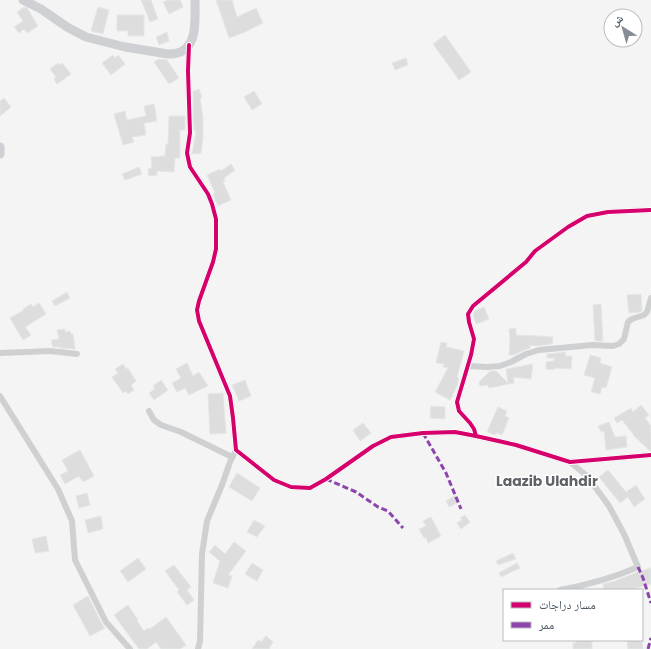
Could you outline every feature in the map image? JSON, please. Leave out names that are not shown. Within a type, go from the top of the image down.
[{"type":"main road","points":[[23,0],[41,9],[67,27],[86,37],[125,47],[168,54],[175,54],[183,51],[189,45],[195,33],[195,0]]},
{"type":"main road","points":[[0,147],[0,154]]},
{"type":"street","points":[[189,45],[188,71],[190,133],[187,153],[190,168],[208,194],[216,219],[216,248],[213,262],[197,310],[199,321],[230,396],[236,450],[207,521],[202,554],[200,641],[198,649]]},
{"type":"street","points":[[476,436],[470,423],[459,411],[456,402],[472,354],[474,339],[468,314],[473,306],[526,262],[535,251],[568,227],[587,216],[608,212],[651,210]]},
{"type":"street","points":[[468,366],[500,366],[526,354],[539,350],[592,345],[612,346],[619,344],[624,339],[628,322],[644,315],[647,312],[651,298]]},
{"type":"street","points":[[0,353],[50,351],[77,354]]},
{"type":"street","points":[[0,396],[58,489],[72,521],[75,560],[106,622],[130,649]]},
{"type":"street","points":[[150,411],[154,420],[160,425],[181,432],[232,457]]},
{"type":"street","points":[[236,450],[274,480],[290,487],[310,488],[326,479],[373,446],[391,437],[423,432],[455,432],[476,436],[516,445],[570,462],[587,476],[609,506],[624,534],[638,567],[585,585],[565,589]]},
{"type":"street","points":[[570,462],[651,455]]},
{"type":"building","points":[[141,0],[151,0],[158,19],[150,22]]},
{"type":"building","points":[[168,0],[180,0],[183,7],[169,14],[163,2]]},
{"type":"building","points":[[216,0],[232,0],[237,17],[256,8],[263,23],[229,38]]},
{"type":"building","points":[[24,7],[27,8],[38,26],[27,33],[24,29],[19,33],[14,27],[23,21],[17,12]]},
{"type":"building","points":[[98,7],[109,10],[103,34],[91,31]]},
{"type":"building","points":[[117,15],[144,15],[144,36],[128,36],[128,31],[117,31]]},
{"type":"building","points":[[167,32],[169,41],[159,45],[156,37]]},
{"type":"building","points":[[445,35],[471,72],[459,80],[433,44]]},
{"type":"building","points":[[113,55],[115,58],[118,55],[125,64],[111,75],[102,63]]},
{"type":"building","points":[[406,58],[408,65],[395,70],[392,63]]},
{"type":"building","points":[[159,59],[167,60],[179,78],[169,84],[154,62]]},
{"type":"building","points":[[58,63],[60,65],[62,63],[71,74],[57,84],[54,79],[56,77],[50,69]]},
{"type":"building","points":[[199,89],[202,97],[200,98],[203,118],[203,138],[201,153],[192,154],[196,131],[194,131],[193,91]]},
{"type":"building","points":[[254,91],[262,104],[252,110],[244,97]]},
{"type":"building","points":[[4,98],[11,107],[0,116],[0,101]]},
{"type":"building","points":[[154,104],[157,121],[144,123],[146,135],[132,137],[134,142],[123,145],[114,114],[125,111],[127,120],[146,116],[144,106]]},
{"type":"building","points":[[169,116],[185,116],[185,130],[180,130],[180,158],[175,158],[174,172],[157,171],[157,175],[149,176],[148,169],[152,168],[151,157],[165,156],[166,144],[168,144]]},
{"type":"building","points":[[231,164],[235,170],[224,178],[225,181],[223,182],[231,200],[218,206],[213,194],[215,193],[207,175],[220,169],[221,171]]},
{"type":"building","points":[[139,167],[142,174],[125,180],[122,174]]},
{"type":"building","points":[[67,292],[70,298],[55,306],[52,301]]},
{"type":"building","points":[[641,294],[642,311],[629,313],[627,295]]},
{"type":"building","points":[[39,303],[46,314],[25,327],[31,335],[23,340],[10,318],[31,304],[33,307]]},
{"type":"building","points":[[601,304],[603,341],[595,341],[593,305]]},
{"type":"building","points":[[484,307],[489,319],[476,324],[473,315],[475,311]]},
{"type":"building","points":[[516,328],[516,335],[553,337],[552,344],[537,346],[530,345],[530,348],[514,355],[509,355],[509,329]]},
{"type":"building","points":[[65,329],[65,332],[70,331],[71,334],[73,334],[75,349],[53,347],[51,340],[59,339],[57,330]]},
{"type":"building","points":[[441,342],[447,343],[446,347],[464,351],[457,377],[459,378],[457,386],[450,400],[435,392],[448,368],[443,367],[444,364],[436,363]]},
{"type":"building","points":[[566,352],[565,356],[572,356],[571,369],[546,369],[546,362],[554,361],[554,358],[547,358],[547,354]]},
{"type":"building","points":[[590,355],[601,358],[600,363],[612,367],[606,388],[602,387],[600,394],[591,392],[595,378],[584,375]]},
{"type":"building","points":[[187,363],[193,376],[199,372],[208,386],[189,395],[185,388],[177,392],[172,383],[181,378],[176,369]]},
{"type":"building","points":[[123,364],[126,369],[128,368],[136,381],[131,385],[134,390],[128,394],[126,391],[123,393],[112,377],[118,373],[115,369]]},
{"type":"building","points":[[533,364],[531,379],[513,377],[514,383],[489,388],[488,385],[480,386],[479,382],[490,371],[496,371],[508,383],[506,369]]},
{"type":"building","points":[[161,380],[168,390],[154,400],[149,393],[155,389],[153,386]]},
{"type":"building","points":[[245,380],[251,396],[239,401],[232,385]]},
{"type":"building","points":[[223,393],[226,433],[210,434],[208,394]]},
{"type":"building","points":[[641,405],[649,415],[645,418],[651,426],[651,451],[633,435],[622,420],[617,423],[614,418],[631,408],[633,412]]},
{"type":"building","points":[[431,406],[445,407],[445,419],[430,418]]},
{"type":"building","points":[[498,407],[507,411],[505,416],[509,418],[502,435],[496,433],[495,435],[487,432]]},
{"type":"building","points":[[609,422],[615,437],[626,436],[627,447],[606,450],[604,431],[601,432],[598,426]]},
{"type":"building","points":[[363,423],[371,433],[360,441],[353,430]]},
{"type":"building","points":[[80,450],[94,476],[83,482],[79,476],[65,484],[60,475],[68,471],[62,460]]},
{"type":"building","points":[[608,470],[626,492],[636,485],[645,499],[634,507],[628,497],[620,503],[599,477]]},
{"type":"building","points":[[237,473],[260,488],[252,501],[229,487]]},
{"type":"building","points":[[87,493],[90,505],[79,508],[76,496]]},
{"type":"building","points":[[456,495],[459,502],[449,507],[446,501]]},
{"type":"building","points":[[465,515],[470,522],[461,529],[457,523],[462,520],[460,518]]},
{"type":"building","points":[[101,516],[103,529],[88,533],[85,520]]},
{"type":"building","points":[[431,517],[441,536],[428,543],[426,537],[424,538],[419,529],[426,526],[423,521]]},
{"type":"building","points":[[254,520],[265,526],[257,537],[247,532]]},
{"type":"building","points":[[46,536],[49,551],[35,553],[32,539]]},
{"type":"building","points":[[234,542],[246,551],[228,575],[232,576],[228,588],[213,583],[220,561],[209,552],[215,545],[225,554]]},
{"type":"building","points":[[513,553],[516,559],[498,565],[496,561]]},
{"type":"building","points":[[138,558],[146,569],[128,582],[120,571]]},
{"type":"building","points":[[252,563],[263,570],[257,581],[245,574]]},
{"type":"building","points":[[517,563],[520,568],[501,577],[499,573]]},
{"type":"building","points":[[174,565],[191,587],[187,590],[194,600],[187,605],[177,592],[179,590],[165,571]]},
{"type":"building","points":[[651,568],[651,584],[634,589],[604,589],[603,584]]},
{"type":"building","points":[[88,596],[105,628],[90,636],[73,605]]},
{"type":"building","points":[[128,605],[144,631],[148,628],[150,629],[166,617],[186,645],[180,649],[161,649],[156,642],[147,649],[139,649],[114,615]]},
{"type":"building","points":[[266,636],[273,642],[269,648],[270,649],[252,649],[258,640],[261,642]]},
{"type":"building","points":[[576,641],[592,641],[592,649],[573,649],[573,643],[576,643]]},
{"type":"building","points":[[627,641],[642,641],[643,649],[628,649]]},
{"type":"marked path","points":[[423,433],[446,473],[461,509]]},
{"type":"marked path","points":[[326,479],[356,492],[378,507],[388,511],[403,528]]},
{"type":"marked path","points":[[638,567],[651,603]]},
{"type":"marked path","points":[[648,649],[651,638]]},
{"type":"cycle path","points":[[189,45],[188,71],[190,133],[187,153],[190,167],[208,194],[216,219],[216,249],[197,310],[199,321],[230,396],[236,450],[274,480],[291,487],[310,488],[326,479],[373,446],[391,437],[423,433],[455,432],[476,436],[516,445],[570,462],[651,455]]},
{"type":"cycle path","points":[[476,436],[470,423],[459,411],[457,402],[471,355],[474,339],[468,314],[473,306],[526,262],[535,251],[568,227],[587,216],[608,212],[651,210]]},
{"type":"district","name":"Laazib Ulahdir","points":[[547,481]]}]
